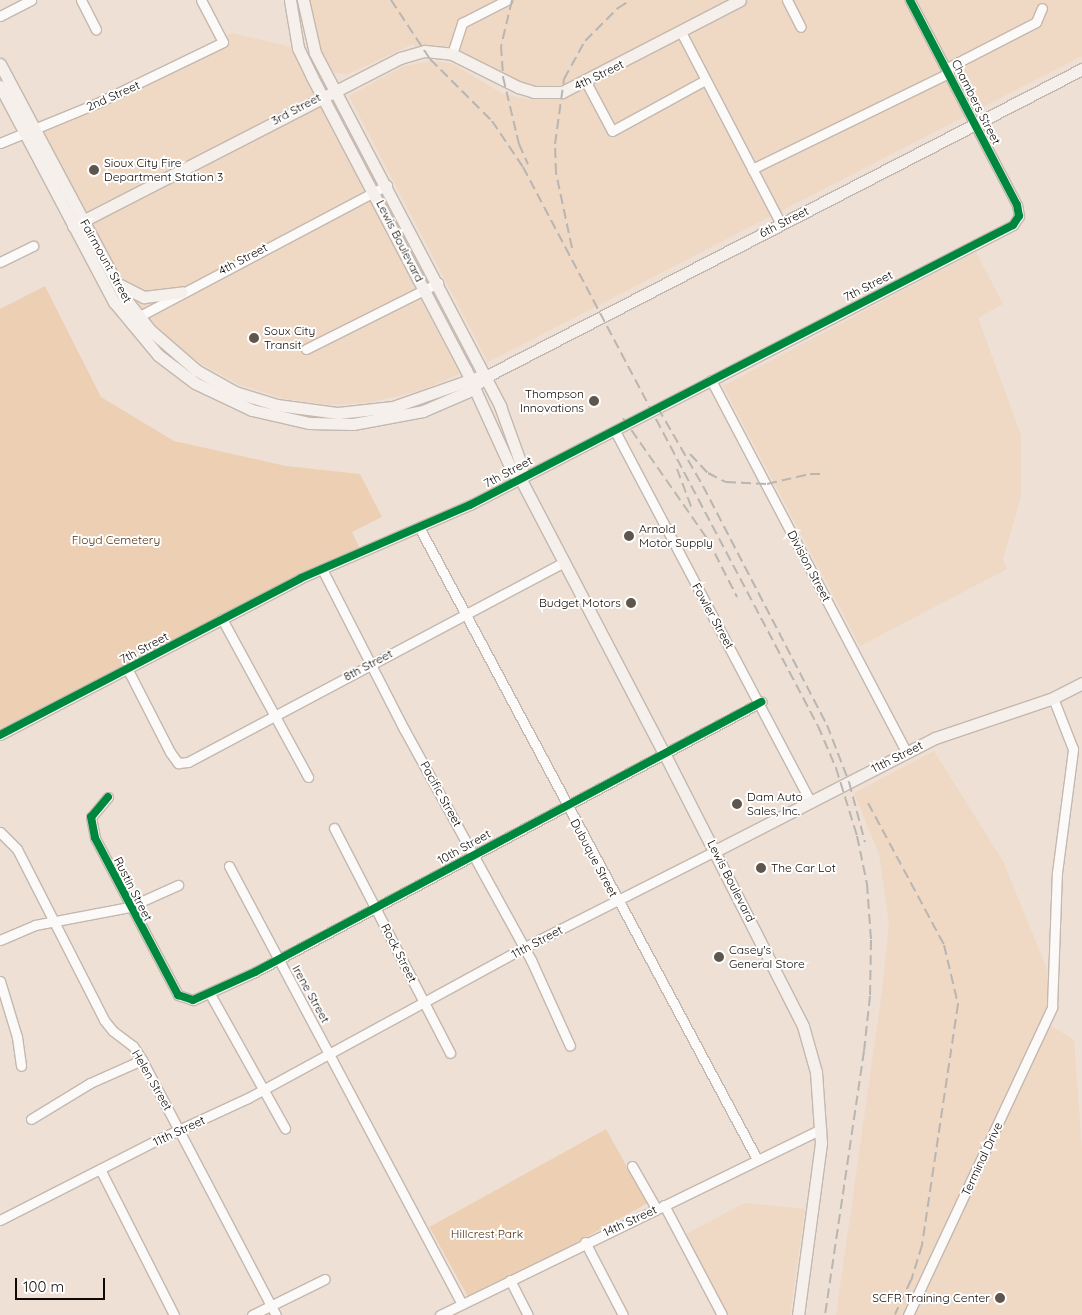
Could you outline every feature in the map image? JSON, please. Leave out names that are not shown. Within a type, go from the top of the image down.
[{"type":"main road","name":"Lewis Boulevard","points":[[290,0],[298,48],[425,290],[472,383],[513,473],[520,478],[562,563],[715,851],[803,1026],[816,1072],[821,1129],[819,1170],[798,1315]]},
{"type":"main road","name":"Lewis Boulevard","points":[[303,0],[310,40],[486,376],[511,432],[522,467],[520,478]]},
{"type":"main road","name":"4th Street","points":[[452,54],[518,87],[534,92],[562,92],[586,82],[740,0]]},
{"type":"main road","name":"3rd Street","points":[[78,224],[335,89],[414,53],[452,54]]},
{"type":"main road","name":"Fairmount Street","points":[[0,64],[29,129],[78,224],[102,281],[134,320],[166,347],[214,382],[253,398],[296,410],[338,413],[393,407],[472,383]]},
{"type":"main road","name":"6th Street","points":[[472,383],[1082,68]]},
{"type":"main road","name":"Fairmount Street","points":[[0,86],[29,129]]},
{"type":"main road","name":"Fairmount Street","points":[[78,224],[115,281],[134,320]]},
{"type":"main road","points":[[115,281],[133,294],[144,297],[182,292]]},
{"type":"main road","name":"11th Street","points":[[715,851],[906,752],[961,728],[1053,698],[1082,683]]},
{"type":"street","points":[[0,16],[31,0]]},
{"type":"street","points":[[81,0],[96,29]]},
{"type":"street","name":"2nd Street","points":[[0,144],[29,129],[95,104],[222,42],[201,0]]},
{"type":"street","points":[[452,54],[462,23],[507,0]]},
{"type":"street","points":[[787,0],[801,27]]},
{"type":"street","name":"Chambers Street","points":[[910,0],[1017,205],[1019,216]]},
{"type":"street","points":[[752,169],[948,71],[1036,22],[1042,8]]},
{"type":"street","points":[[681,32],[780,224]]},
{"type":"street","points":[[586,82],[612,131],[705,80]]},
{"type":"street","name":"4th Street","points":[[134,320],[182,292],[387,185]]},
{"type":"street","name":"7th Street","points":[[0,735],[355,552],[420,529],[615,430],[1009,228],[1019,216]]},
{"type":"street","points":[[0,262],[33,246]]},
{"type":"street","points":[[306,349],[438,283]]},
{"type":"street","name":"Division Street","points":[[712,380],[906,752]]},
{"type":"street","name":"Fowler Street","points":[[615,430],[761,702],[811,802]]},
{"type":"street","name":"Dubuque Street","points":[[420,529],[466,612],[565,806],[757,1159]]},
{"type":"street","name":"8th Street","points":[[128,670],[178,763],[202,756],[274,715],[466,612],[562,563]]},
{"type":"street","name":"Pacific Street","points":[[322,569],[524,948],[570,1046]]},
{"type":"street","points":[[222,619],[308,777]]},
{"type":"street","name":"Terminal Drive","points":[[908,1315],[1046,1026],[1053,1002],[1057,873],[1073,749],[1053,698]]},
{"type":"street","name":"10th Street","points":[[176,992],[193,1000],[210,994],[376,908],[761,702]]},
{"type":"street","name":"Rustin Street","points":[[108,797],[93,813],[91,824],[129,907],[176,992]]},
{"type":"street","name":"Rock Street","points":[[334,828],[450,1052]]},
{"type":"street","name":"Helen Street","points":[[0,832],[16,849],[51,922],[109,1027],[132,1046],[142,1060],[276,1315]]},
{"type":"street","name":"11th Street","points":[[0,1220],[263,1090],[524,948],[715,851]]},
{"type":"street","name":"Irene Street","points":[[229,866],[462,1304]]},
{"type":"street","points":[[0,940],[35,925],[129,907],[178,885]]},
{"type":"street","points":[[0,981],[17,1037],[21,1066]]},
{"type":"street","points":[[210,994],[285,1128]]},
{"type":"street","points":[[31,1119],[90,1083],[142,1060]]},
{"type":"street","name":"14th Street","points":[[440,1315],[585,1242],[821,1129]]},
{"type":"street","points":[[632,1166],[660,1207],[722,1315]]},
{"type":"street","points":[[100,1169],[174,1315]]},
{"type":"street","points":[[585,1242],[623,1315]]},
{"type":"street","points":[[252,1315],[325,1279]]},
{"type":"street","points":[[510,1280],[528,1315]]},
{"type":"shaded area","points":[[309,0],[729,0],[568,84],[542,89],[519,83],[457,50],[417,49],[413,44],[348,74],[334,73],[315,40]]},
{"type":"shaded area","points":[[749,0],[1082,0],[1082,56],[488,362],[349,96],[404,66],[430,61],[453,64],[503,94],[529,99],[557,99],[587,89],[585,85]]},
{"type":"shaded area","points":[[232,33],[290,47],[460,374],[419,391],[372,402],[331,405],[286,399],[240,385],[205,366],[168,340],[134,305],[34,122],[94,101]]},
{"type":"shaded area","points":[[976,252],[1003,304],[978,318],[1021,435],[1021,497],[1003,559],[1007,569],[860,646],[723,386]]},
{"type":"shaded area","points":[[934,751],[1003,861],[1051,979],[1045,1022],[1074,1040],[1082,1151],[1082,1315],[915,1315],[922,1300],[916,1287],[902,1315],[836,1315],[882,992],[889,924],[879,854],[854,793]]},
{"type":"shaded area","points":[[745,1203],[805,1209],[790,1315],[723,1315],[682,1236]]},
{"type":"green space","name":"Floyd Cemetery","points":[[45,286],[101,397],[174,441],[286,466],[360,474],[382,517],[352,532],[359,547],[0,729],[0,309]]},
{"type":"green space","name":"Hillcrest Park","points":[[606,1129],[647,1203],[471,1301],[429,1227]]},
{"type":"railway","points":[[391,0],[430,59],[492,121],[523,167],[818,726],[836,768],[857,836],[867,884],[871,940],[870,996],[864,1051],[825,1315]]},
{"type":"railway","points":[[512,0],[501,46],[503,77],[519,144],[528,164]]},
{"type":"railway","points":[[572,248],[556,173],[555,144],[564,79],[585,41],[618,8],[631,0]]},
{"type":"railway","points":[[658,408],[703,486],[827,725],[849,782],[865,842]]},
{"type":"railway","points":[[623,418],[708,540],[737,597]]},
{"type":"railway","points":[[690,454],[708,473],[726,482],[767,484],[810,474],[824,474]]},
{"type":"railway","points":[[677,469],[692,509]]},
{"type":"railway","points":[[868,803],[944,945],[958,1004],[922,1245],[911,1280],[895,1315]]},
{"type":"cycle path","points":[[0,735],[301,578],[470,505],[1013,225],[1019,216],[1017,205],[910,0]]},
{"type":"cycle path","points":[[108,797],[91,817],[95,838],[178,995],[193,1000],[255,972],[761,702]]},
{"type":"place","name":"Sioux City Fire Department Station 3","points":[[94,170]]},
{"type":"place","name":"Soux City Transit","points":[[254,338]]},
{"type":"place","name":"Thompson Innovations","points":[[594,401]]},
{"type":"place","name":"Arnold Motor Supply","points":[[629,536]]},
{"type":"place","name":"Budget Motors","points":[[631,603]]},
{"type":"place","name":"Dam Auto Sales, Inc.","points":[[737,804]]},
{"type":"place","name":"The Car Lot","points":[[761,868]]},
{"type":"place","name":"Casey's General Store","points":[[719,957]]},
{"type":"place","name":"SCFR Training Center","points":[[1000,1298]]}]
